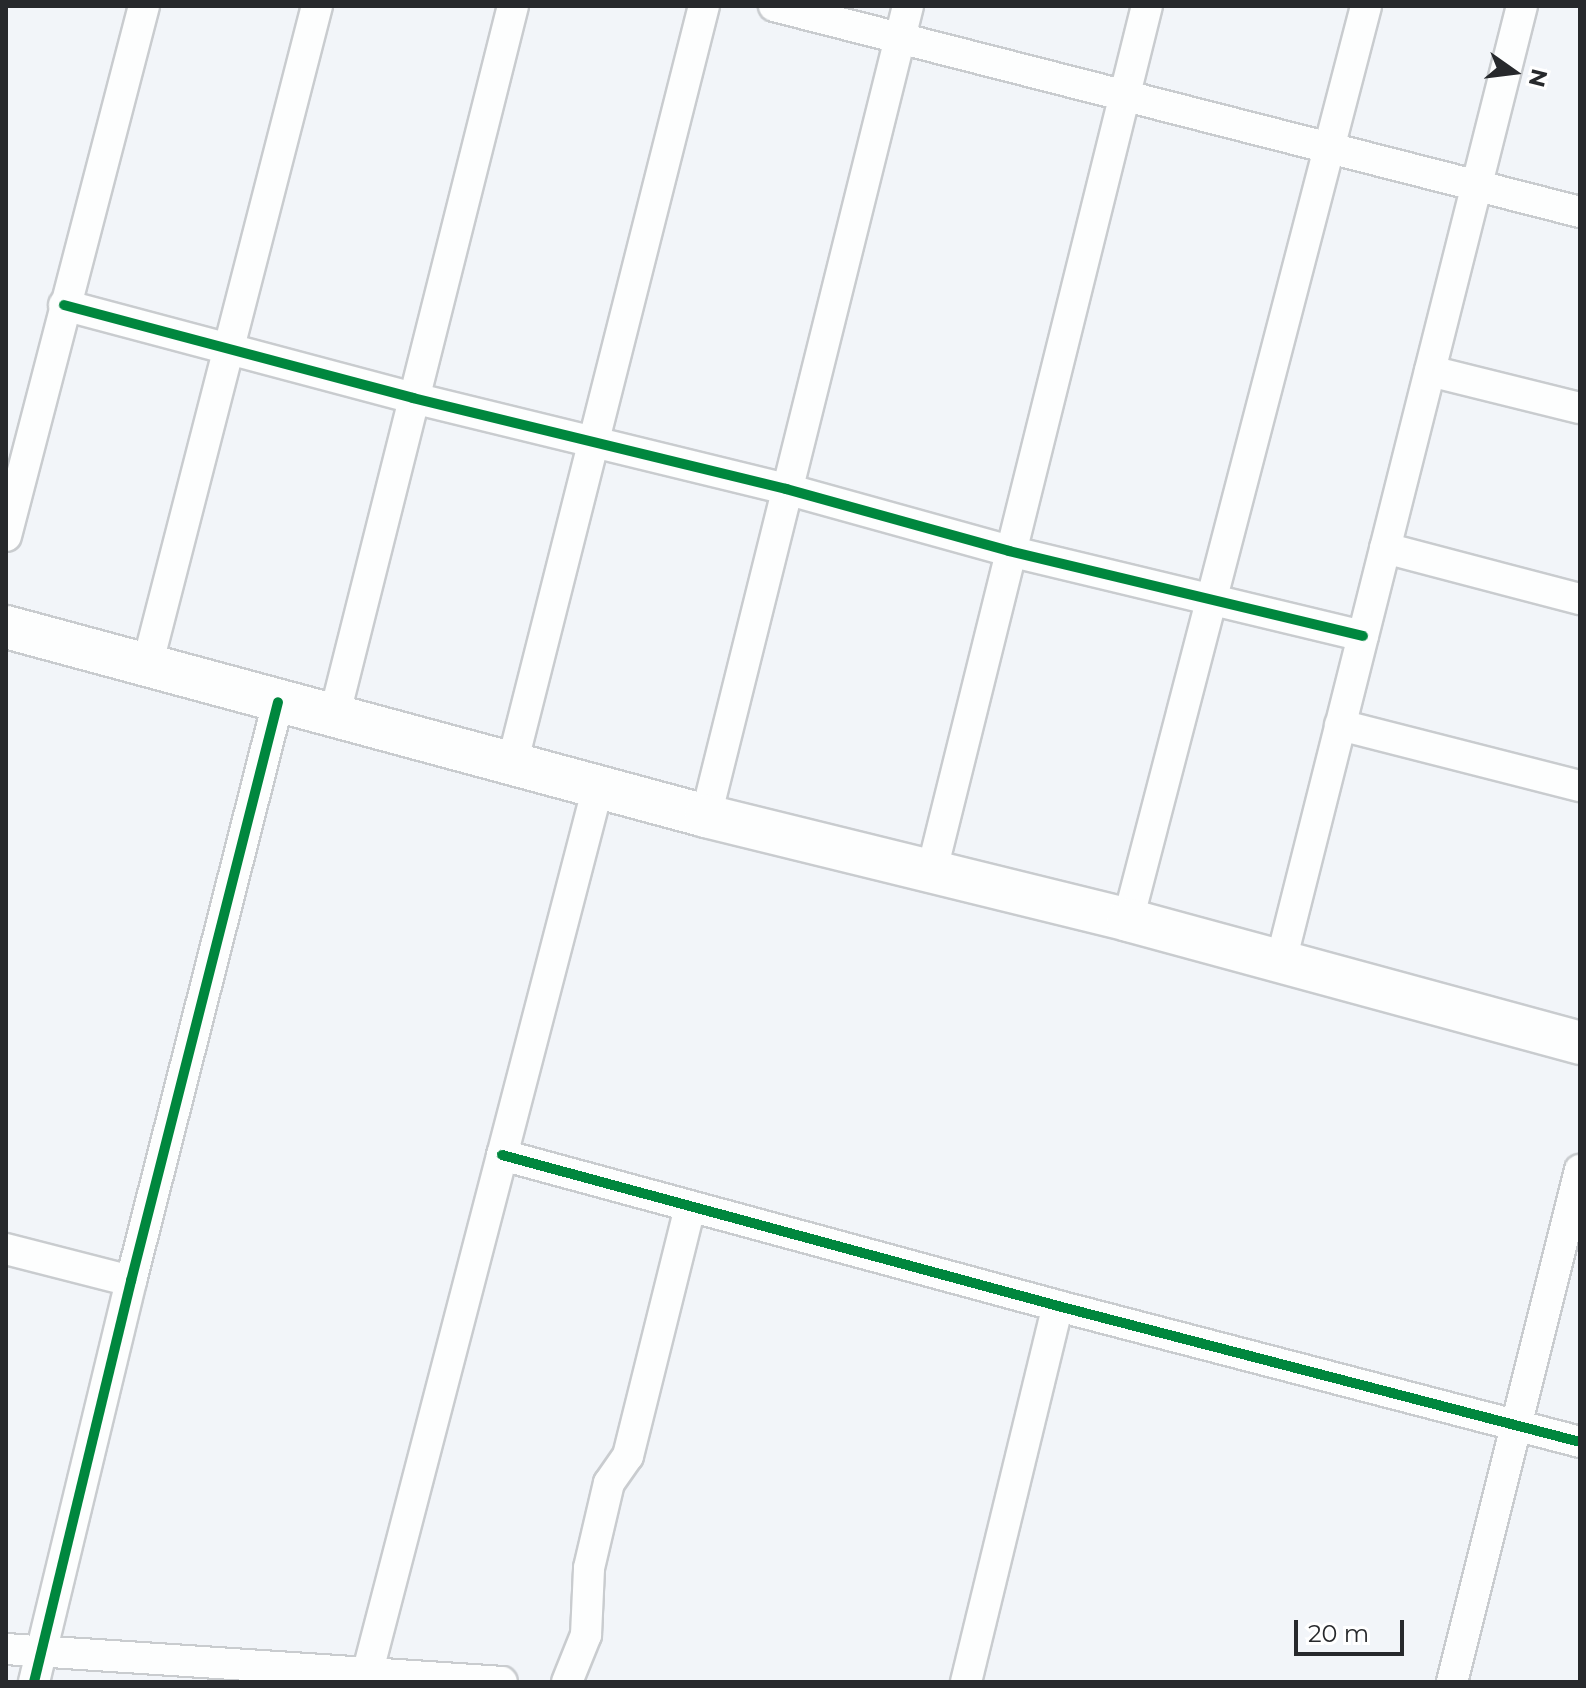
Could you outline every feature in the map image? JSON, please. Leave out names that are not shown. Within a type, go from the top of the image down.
[{"type":"main road","points":[[6,627],[706,816],[931,874],[1128,920],[1580,1043]]},
{"type":"street","points":[[6,536],[144,6]]},
{"type":"street","points":[[147,666],[317,6]]},
{"type":"street","points":[[334,717],[513,6]]},
{"type":"street","points":[[512,764],[704,6]]},
{"type":"street","points":[[774,6],[1580,212]]},
{"type":"street","points":[[706,816],[908,6]]},
{"type":"street","points":[[931,874],[1147,6]]},
{"type":"street","points":[[1128,920],[1366,6]]},
{"type":"street","points":[[1281,961],[1522,6]]},
{"type":"street","points":[[64,305],[413,398],[786,489],[1009,551],[1363,636]]},
{"type":"street","points":[[1430,371],[1580,408]]},
{"type":"street","points":[[1385,548],[1580,599]]},
{"type":"street","points":[[34,1682],[131,1281],[278,702]]},
{"type":"street","points":[[1340,725],[1580,786]]},
{"type":"street","points":[[366,1676],[598,787]]},
{"type":"street","points":[[502,1155],[1058,1306],[1580,1442]]},
{"type":"street","points":[[1452,1682],[1580,1170]]},
{"type":"street","points":[[567,1682],[586,1635],[589,1568],[606,1492],[628,1456],[690,1207]]},
{"type":"street","points":[[6,1249],[131,1281]]},
{"type":"street","points":[[966,1682],[1058,1306]]},
{"type":"street","points":[[6,1649],[366,1676],[502,1682]]},
{"type":"cycle path","points":[[64,305],[413,398],[786,489],[1009,551],[1363,636]]},
{"type":"cycle path","points":[[34,1682],[131,1281],[278,702]]},
{"type":"cycle path","points":[[502,1155],[1058,1306],[1580,1442]]}]
